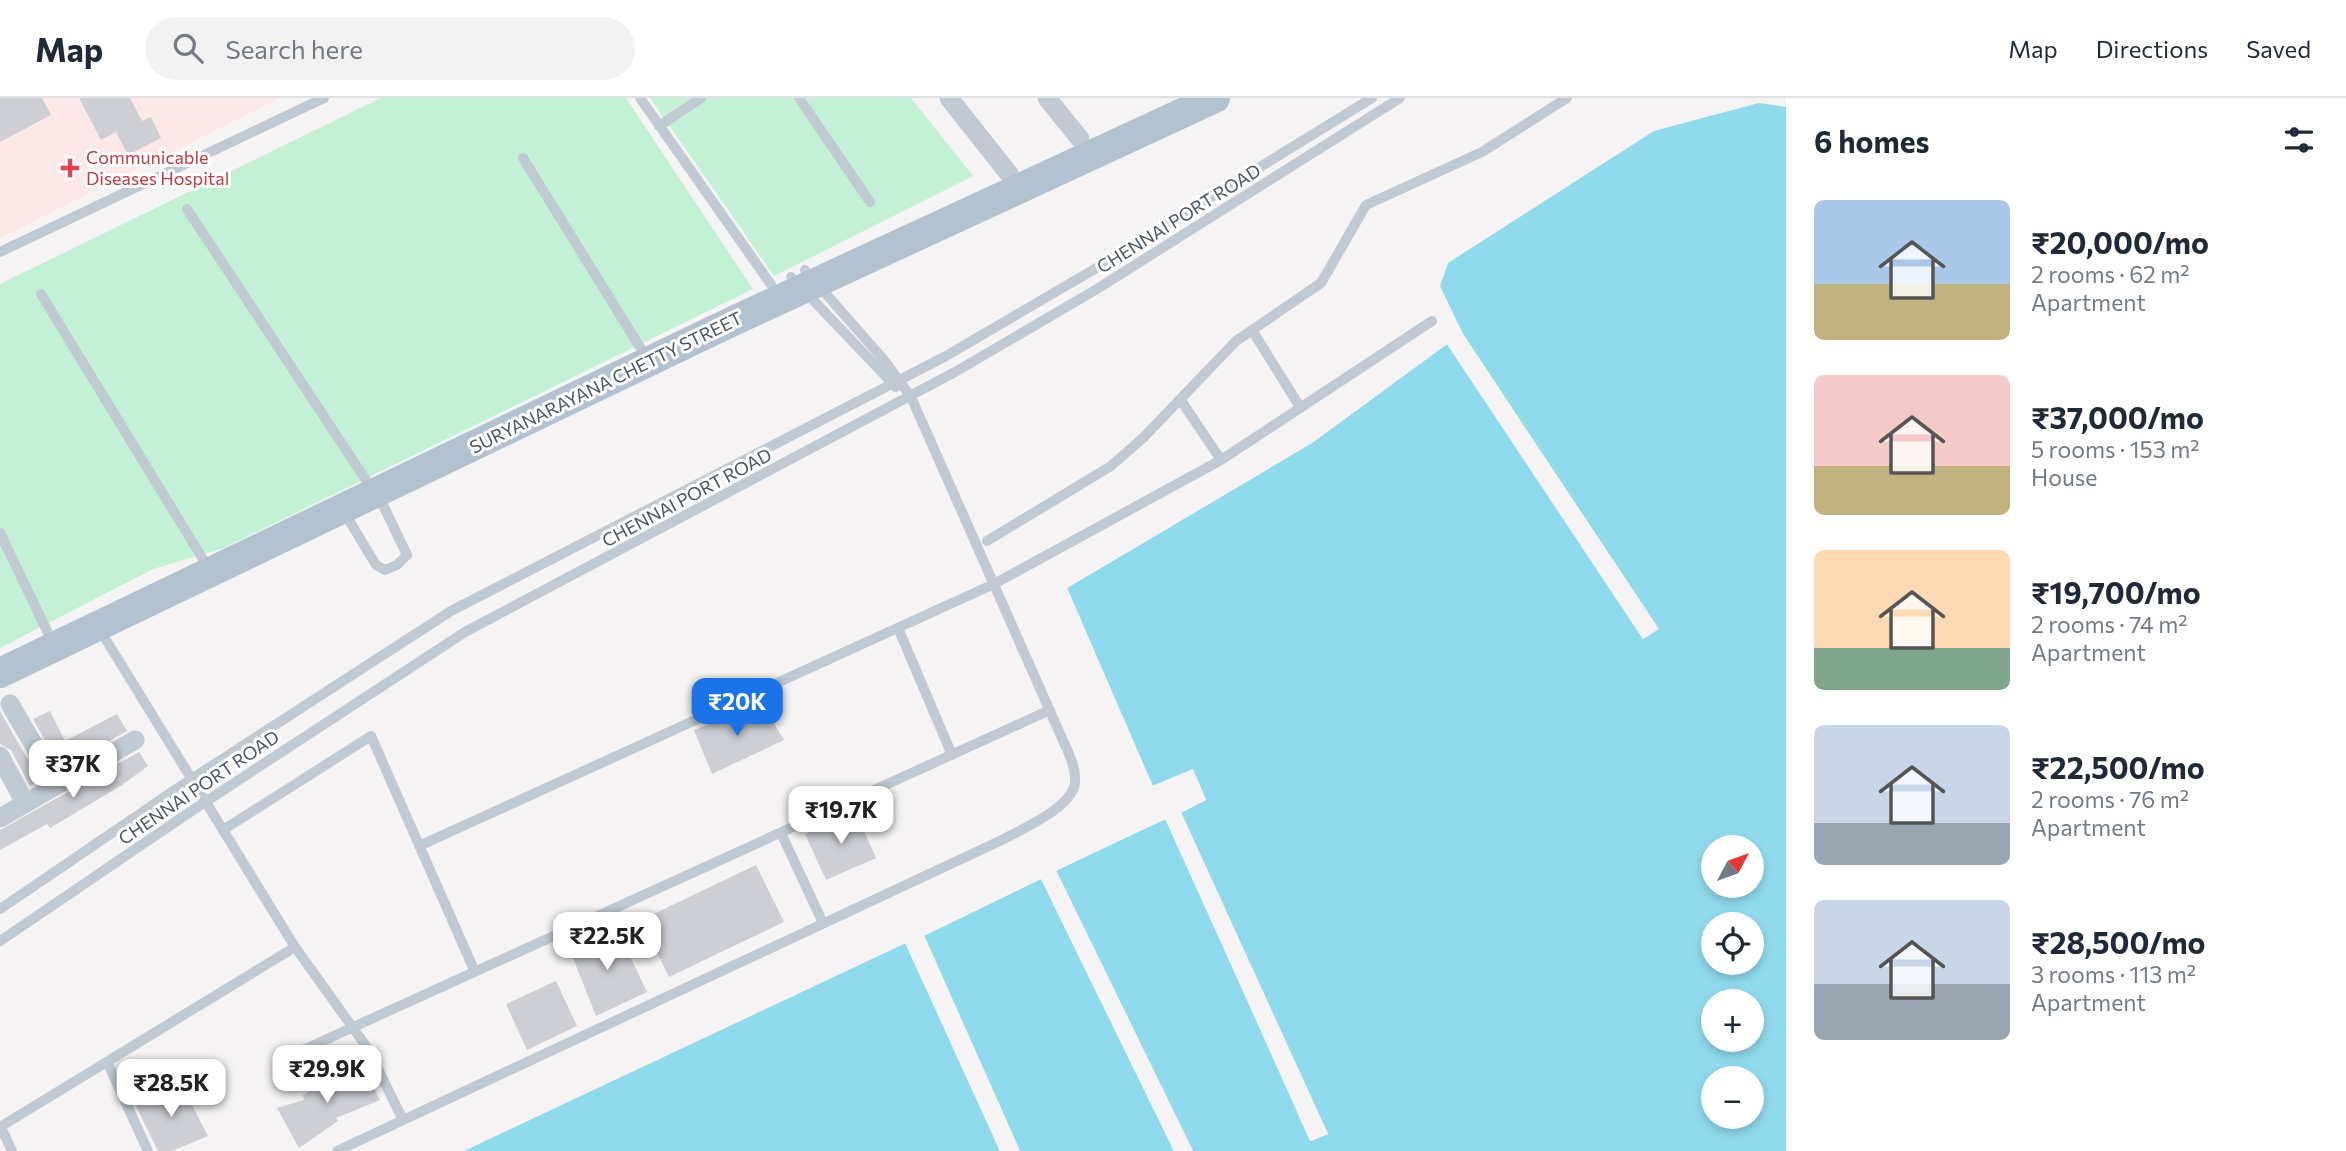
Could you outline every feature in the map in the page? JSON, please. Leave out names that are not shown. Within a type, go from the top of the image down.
[{"type":"main road","name":"SURYANARAYANA CHETTY STREET","points":[[0,673],[204,561],[372,488],[797,281],[1080,139],[1175,98]]},
{"type":"main road","name":"SURYANARAYANA CHETTY STREET","points":[[0,658],[49,635],[95,621],[342,509],[372,488],[643,352],[797,281],[1215,98]]},
{"type":"street","points":[[949,98],[1009,174]]},
{"type":"street","points":[[1047,98],[1080,139]]},
{"type":"street","points":[[10,704],[57,785]]},
{"type":"street","points":[[0,818],[135,740]]},
{"type":"street","points":[[0,756],[24,803]]},
{"type":"lane","points":[[0,252],[324,98]]},
{"type":"lane","points":[[337,1151],[1004,839],[1066,801],[1076,783],[1075,772],[1050,710],[911,397],[797,281],[659,126],[640,98]]},
{"type":"lane","points":[[659,126],[701,98]]},
{"type":"lane","points":[[799,98],[870,202]]},
{"type":"lane","name":"CHENNAI PORT ROAD","points":[[0,909],[175,790],[451,611],[523,571],[646,512],[897,382],[1093,270],[1372,98]]},
{"type":"lane","name":"CHENNAI PORT ROAD","points":[[0,941],[190,812],[466,632],[911,397],[1097,289],[1400,98]]},
{"type":"lane","points":[[987,541],[1111,466],[1236,341],[1321,282],[1367,205],[1482,152],[1567,98]]},
{"type":"lane","points":[[523,158],[643,352]]},
{"type":"lane","points":[[187,209],[372,488],[407,555],[397,565],[385,570],[376,565],[342,509]]},
{"type":"lane","points":[[797,281],[897,382]]},
{"type":"lane","points":[[41,293],[204,561]]},
{"type":"lane","points":[[419,846],[994,584],[1221,460],[1432,321]]},
{"type":"lane","points":[[1252,330],[1300,407]]},
{"type":"lane","points":[[1180,399],[1221,460]]},
{"type":"lane","points":[[0,533],[49,635]]},
{"type":"lane","points":[[95,621],[295,947],[377,1063],[403,1120]]},
{"type":"lane","points":[[898,628],[952,755]]},
{"type":"lane","points":[[292,1055],[1050,710]]},
{"type":"lane","points":[[223,830],[371,736],[475,972]]},
{"type":"lane","points":[[781,832],[823,923]]},
{"type":"lane","points":[[12,1151],[1,1127],[295,947]]},
{"type":"lane","points":[[107,1062],[148,1151]]},
{"type":"shaded area","name":"Communicable Diseases Hospital","points":[[0,98],[280,98],[0,238]]},
{"type":"green space","points":[[381,98],[626,98],[753,289],[224,548],[153,569],[0,648],[0,284]]},
{"type":"green space","points":[[650,98],[911,98],[973,176],[774,276]]},
{"type":"water","points":[[1759,103],[1786,107],[1786,1151],[1193,1151],[1056,870],[1166,819],[1310,1141],[1328,1134],[1181,812],[1206,800],[1193,770],[1153,786],[1067,588],[1312,443],[1447,344],[1643,639],[1658,629],[1463,334],[1440,286],[1448,263],[1654,131]]},
{"type":"water","points":[[1041,879],[1174,1151],[1020,1151],[924,935]]},
{"type":"water","points":[[906,943],[1000,1151],[464,1151]]},
{"type":"pier","points":[[1455,318],[1659,629],[1643,639],[1447,344],[1312,443],[1067,588],[1152,786],[1193,769],[1206,800],[1181,813],[1328,1134],[1311,1141],[1165,819],[1056,871],[1193,1151],[1189,1151],[1053,871],[1165,815],[1169,818],[1312,1136],[1323,1132],[1178,814],[1179,809],[1202,798],[1191,774],[1154,790],[1150,788],[1063,587],[1310,440],[1448,340],[1644,634],[1654,628],[1460,336],[1452,320]]},
{"type":"pier","points":[[1041,875],[1177,1151],[1174,1151],[1041,879],[924,936],[1020,1151],[1017,1151],[920,935]]},
{"type":"pier","points":[[906,939],[1003,1151],[1000,1151],[905,943],[460,1151]]},
{"type":"building","points":[[0,98],[42,98],[51,115],[0,142]]},
{"type":"building","points":[[79,98],[130,98],[142,121],[151,117],[161,138],[128,155],[116,132],[101,140]]},
{"type":"building","points":[[762,704],[784,740],[712,774],[694,730]]},
{"type":"building","points":[[0,711],[40,781],[30,786],[11,750],[0,744]]},
{"type":"building","points":[[50,711],[65,741],[117,714],[127,731],[61,768],[33,719]]},
{"type":"building","points":[[139,752],[148,766],[122,785],[50,828],[47,824],[0,850],[0,830]]},
{"type":"building","points":[[856,813],[876,858],[826,880],[805,834]]},
{"type":"building","points":[[756,865],[784,922],[669,977],[641,920]]},
{"type":"building","points":[[618,931],[647,992],[596,1016],[569,948]]},
{"type":"building","points":[[556,981],[577,1026],[527,1050],[506,1004]]},
{"type":"building","points":[[345,1065],[355,1071],[359,1082],[374,1089],[380,1100],[336,1118],[338,1121],[299,1148],[277,1108],[304,1100],[303,1095],[318,1087]]},
{"type":"building","points":[[180,1082],[208,1136],[172,1151],[158,1151],[134,1102]]},
{"type":"place","name":"Communicable Diseases Hospital","points":[[70,168]]}]
